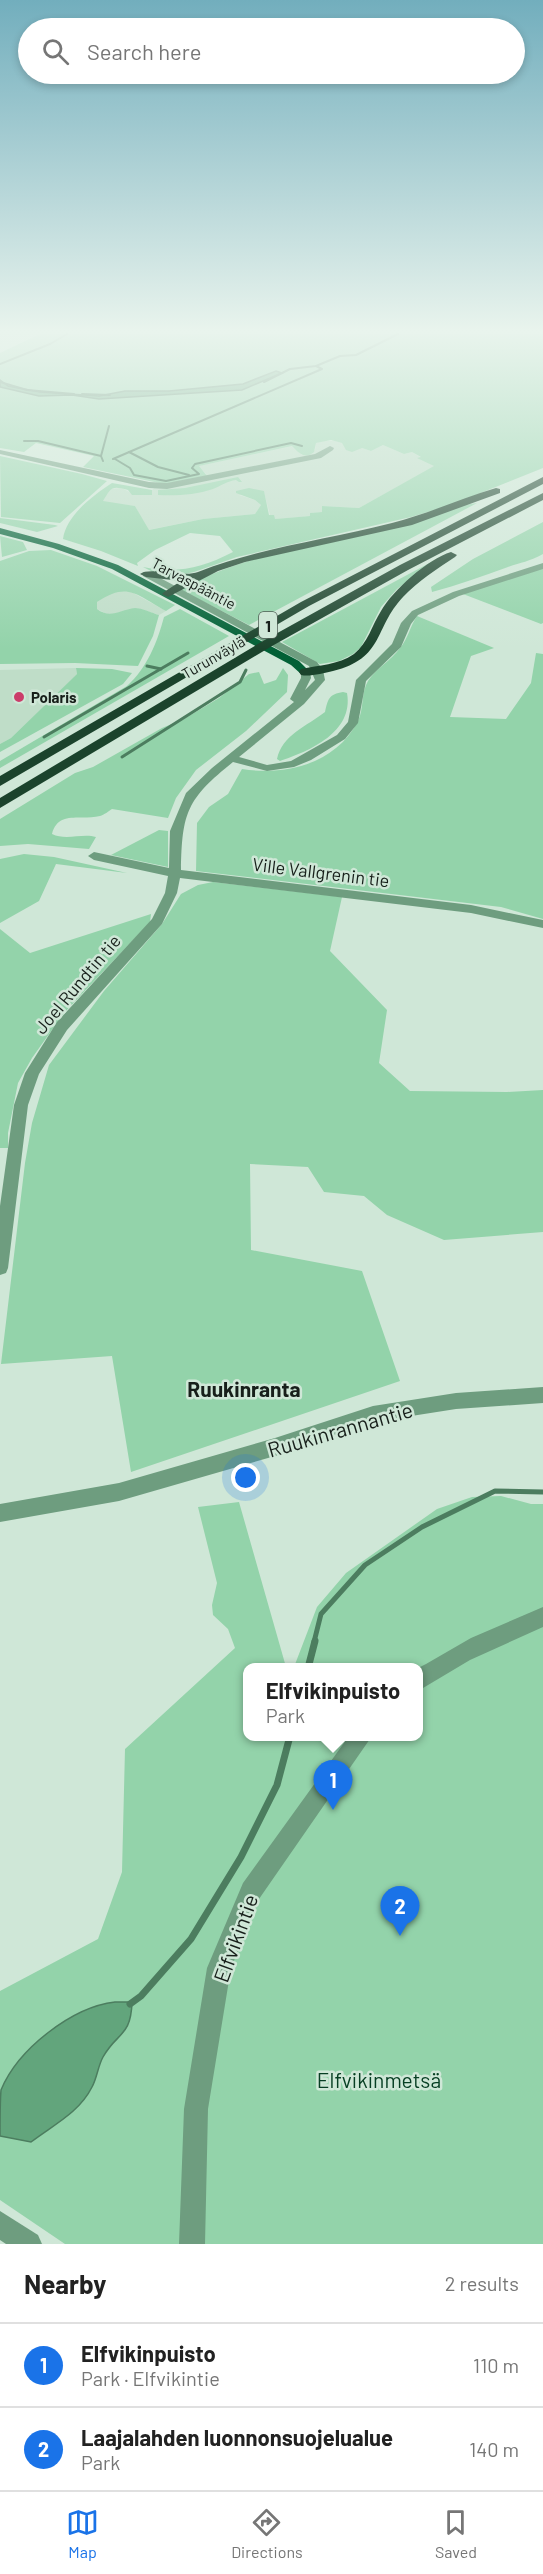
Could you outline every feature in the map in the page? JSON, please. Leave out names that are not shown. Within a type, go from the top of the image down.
[{"type":"highway","points":[[171,592],[198,576],[247,560],[431,516],[543,474]]},
{"type":"highway","name":"Turunväylä","points":[[0,782],[305,604],[543,480]]},
{"type":"highway","name":"Turunväylä","points":[[0,804],[245,657],[543,496]]},
{"type":"highway","points":[[305,666],[350,661],[359,656],[369,644],[387,609],[409,585],[531,502]]},
{"type":"highway","points":[[146,574],[173,578],[198,576]]},
{"type":"main road","name":"Tarvaspääntie","points":[[0,525],[111,558],[146,574]]},
{"type":"main road","name":"Tarvaspääntie","points":[[0,531],[32,536]]},
{"type":"main road","name":"Tarvaspääntie","points":[[59,544],[171,592]]},
{"type":"main road","name":"Tarvaspääntie","points":[[219,618],[305,666]]},
{"type":"street","points":[[0,452],[149,485],[166,486],[318,456],[330,448]]},
{"type":"street","points":[[231,758],[267,768],[281,767],[307,758],[341,737],[353,723],[361,680],[397,645],[406,623],[415,613],[456,594],[543,566]]},
{"type":"street","name":"Tarvaspääntie","points":[[146,574],[171,592],[219,618]]},
{"type":"street","points":[[175,873],[176,831],[185,805],[205,779],[291,707],[304,685],[305,666]]},
{"type":"street","name":"Ville Vallgrenin tie","points":[[94,856],[175,873],[499,913],[543,924]]},
{"type":"street","name":"Joel Rundtin tie","points":[[0,1268],[21,1105],[32,1074],[62,1026],[157,921],[171,893],[175,873]]},
{"type":"street","name":"Ruukinrannantie","points":[[0,1513],[119,1492],[275,1447],[373,1414],[456,1401],[543,1395]]},
{"type":"street","points":[[423,1678],[440,1665],[491,1638],[543,1617]]},
{"type":"street","name":"Elfvikintie","points":[[192,2244],[196,2109],[219,1968],[251,1891],[359,1741]]},
{"type":"street","points":[[0,2224],[29,2244]]},
{"type":"shaded area","points":[[335,441],[342,443],[346,448],[362,448],[371,451],[383,445],[404,454],[412,452],[435,466],[359,508],[322,506],[322,512],[310,513],[311,516],[275,519],[270,515],[264,492],[239,495],[255,500],[261,505],[255,514],[203,519],[148,530],[135,506],[102,502],[106,492],[110,489],[122,488],[131,493],[152,495],[152,490],[159,483],[206,474],[198,466],[293,446],[302,455],[315,450],[316,443]]},
{"type":"shaded area","points":[[126,589],[166,611],[159,615],[137,608],[109,615],[97,609],[97,602],[112,592]]},
{"type":"shaded area","points":[[76,668],[77,674],[11,738],[0,744],[0,670]]},
{"type":"shaded area","points":[[115,2002],[132,2002],[129,2022],[103,2057],[87,2096],[65,2118],[31,2142],[0,2136],[1,2090],[20,2060],[48,2032],[65,2021],[81,2012]]},
{"type":"green space","points":[[0,439],[543,439],[543,468],[448,506],[411,517],[237,557],[180,575],[153,572],[143,567],[178,570],[200,566],[233,552],[220,536],[190,533],[155,550],[137,563],[138,566],[63,539],[65,531],[69,522],[88,500],[112,483],[152,490],[152,495],[132,495],[128,490],[115,488],[110,490],[103,501],[135,506],[149,530],[203,519],[255,514],[261,505],[255,500],[236,493],[236,491],[249,488],[264,491],[269,515],[274,515],[275,519],[310,516],[310,513],[322,512],[322,506],[359,508],[434,466],[417,458],[421,457],[412,452],[404,454],[383,445],[371,451],[362,448],[352,452],[346,450],[342,443],[331,440],[316,443],[314,452],[308,455],[300,453],[292,446],[199,466],[207,476],[173,483],[159,483],[83,467],[94,456],[36,443],[24,452],[0,448]]},
{"type":"green space","points":[[0,456],[107,481],[60,523],[1,517]]},
{"type":"green space","points":[[238,477],[242,482],[236,480],[227,482],[200,493],[158,495],[158,490],[185,488]]},
{"type":"green space","points":[[477,503],[249,625],[179,589],[233,566],[262,557],[407,523]]},
{"type":"green space","points":[[0,518],[58,526],[37,532],[0,523]]},
{"type":"green space","points":[[543,522],[543,554],[432,592],[431,587],[473,559]]},
{"type":"green space","points":[[0,536],[23,542],[27,550],[2,557]]},
{"type":"green space","points":[[51,550],[97,566],[175,605],[166,611],[140,596],[125,591],[117,592],[97,602],[97,609],[106,613],[135,608],[159,615],[153,636],[138,666],[75,663],[0,664],[0,561],[29,551]]},
{"type":"green space","points":[[435,560],[397,589],[381,607],[361,647],[353,654],[339,661],[320,664],[282,642]]},
{"type":"green space","points":[[543,567],[543,623],[541,624],[463,594]]},
{"type":"green space","points":[[180,609],[229,636],[0,768],[0,761],[127,686],[140,671],[150,654],[164,617]]},
{"type":"green space","points":[[417,616],[494,648],[471,656],[450,717],[506,719],[531,683],[536,653],[543,654],[543,919],[501,907],[196,871],[197,823],[209,807],[228,794],[242,769],[258,771],[292,768],[308,764],[337,748],[358,721],[368,681],[403,644]]},
{"type":"green space","points":[[76,668],[112,669],[132,673],[123,684],[0,752],[0,744],[11,738],[77,674]]},
{"type":"green space","points":[[283,668],[288,675],[287,692],[246,731],[196,770],[176,798],[168,818],[112,809],[100,816],[65,819],[55,827],[52,834],[57,836],[96,837],[89,849],[28,844],[0,846],[0,819],[75,773],[93,767],[162,728],[184,719],[219,698],[249,674],[259,672],[264,684],[276,680]]},
{"type":"green space","points":[[347,693],[347,707],[344,719],[337,729],[304,752],[280,761],[277,759],[290,737],[325,712],[328,700],[332,696]]},
{"type":"green space","points":[[159,830],[168,831],[168,867],[111,855]]},
{"type":"green space","points":[[24,854],[54,857],[127,873],[56,864],[39,901],[0,923],[0,859]]},
{"type":"green space","points":[[213,882],[342,897],[330,951],[387,1010],[379,1063],[410,1091],[543,1090],[543,1232],[444,1240],[387,1215],[364,1196],[324,1192],[308,1167],[250,1164],[251,1250],[362,1271],[400,1381],[131,1472],[112,1356],[1,1364],[25,1163],[32,1123],[49,1065],[104,991],[162,924],[181,894],[198,885]]},
{"type":"green space","points":[[151,914],[150,922],[64,1013],[32,1058],[18,1083],[8,1133],[8,1148],[0,1148],[0,929],[30,953]]},
{"type":"green space","name":"Elfvikinmetsä","points":[[501,1496],[531,1504],[543,1504],[543,2244],[65,2244],[0,2200],[0,1991],[98,1939],[122,1872],[125,1749],[235,1648],[228,1629],[213,1615],[212,1605],[217,1583],[198,1507],[239,1502],[285,1663],[243,1663],[243,1741],[423,1741],[423,1663],[296,1663],[317,1607],[346,1573],[437,1509],[472,1497]]},
{"type":"waterway","points":[[101,456],[106,439]]},
{"type":"waterway","points":[[129,452],[160,439]]},
{"type":"waterway","points":[[24,441],[38,441],[101,456]]},
{"type":"waterway","points":[[115,459],[130,468],[134,475],[166,481],[199,474],[192,468],[195,464],[291,443],[302,446]]},
{"type":"waterway","points":[[113,459],[129,452]]},
{"type":"waterway","points":[[129,452],[158,467],[189,475]]},
{"type":"waterway","points":[[101,456],[103,461]]},
{"type":"waterway","points":[[161,669],[188,653]]},
{"type":"waterway","points":[[147,666],[161,669]]},
{"type":"waterway","points":[[44,737],[161,669]]},
{"type":"waterway","points":[[122,757],[240,682],[246,670]]},
{"type":"waterway","points":[[314,1642],[321,1614],[365,1565],[422,1527],[495,1491],[543,1492]]},
{"type":"waterway","points":[[309,1663],[315,1641]]},
{"type":"waterway","points":[[130,2004],[141,1996],[191,1939],[241,1857],[277,1785],[289,1741]]},
{"type":"place","name":"Polaris","points":[[19,697]]},
{"type":"place","name":"Elfvikinpuisto","points":[[333,1810]]},
{"type":"place","name":"Laajalahden luonnonsuojelualue","points":[[400,1936]]},
{"type":"district","name":"Ruukinranta","points":[[244,1388]]}]
